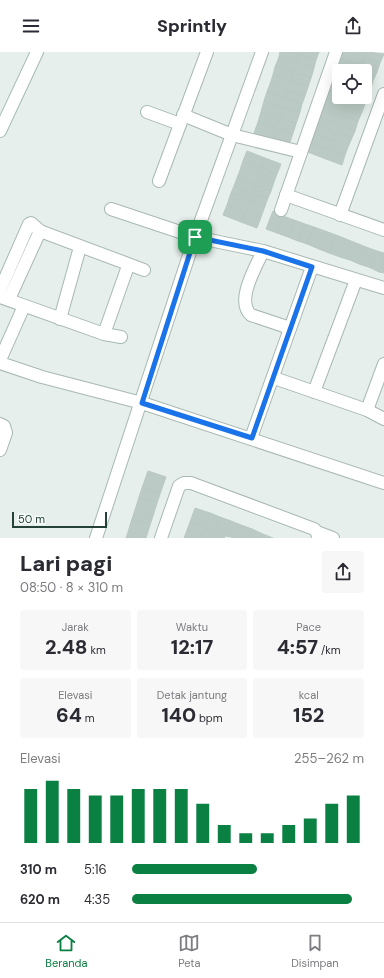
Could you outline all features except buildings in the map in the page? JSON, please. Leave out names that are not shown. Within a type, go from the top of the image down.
[{"type":"street","points":[[0,131],[37,52]]},
{"type":"street","points":[[159,181],[206,52]]},
{"type":"street","points":[[96,538],[142,403],[195,237],[262,52]]},
{"type":"street","points":[[281,210],[336,52]]},
{"type":"street","points":[[340,215],[384,94]]},
{"type":"street","points":[[147,112],[301,152]]},
{"type":"street","points":[[286,195],[384,230]]},
{"type":"street","points":[[111,209],[195,237],[263,251],[384,288]]},
{"type":"street","points":[[0,290],[29,224],[31,223],[40,231],[128,266],[144,270]]},
{"type":"street","points":[[40,231],[4,298],[104,334],[121,337]]},
{"type":"street","points":[[60,318],[80,247]]},
{"type":"street","points":[[263,251],[245,294],[244,303],[246,310],[251,314],[290,328]]},
{"type":"street","points":[[104,334],[128,266]]},
{"type":"street","points":[[252,438],[312,267]]},
{"type":"street","points":[[314,392],[356,280]]},
{"type":"street","points":[[24,306],[0,361],[42,377],[142,403],[252,438],[384,483]]},
{"type":"street","points":[[367,410],[384,364]]},
{"type":"street","points":[[274,378],[367,410],[384,419]]},
{"type":"street","points":[[0,424],[4,426],[6,433],[0,450]]},
{"type":"street","points":[[161,538],[179,486],[184,483],[191,483],[314,529],[318,535],[333,538]]},
{"type":"route","points":[[195,237],[263,251],[312,267],[252,438],[142,403],[195,237]]}]
